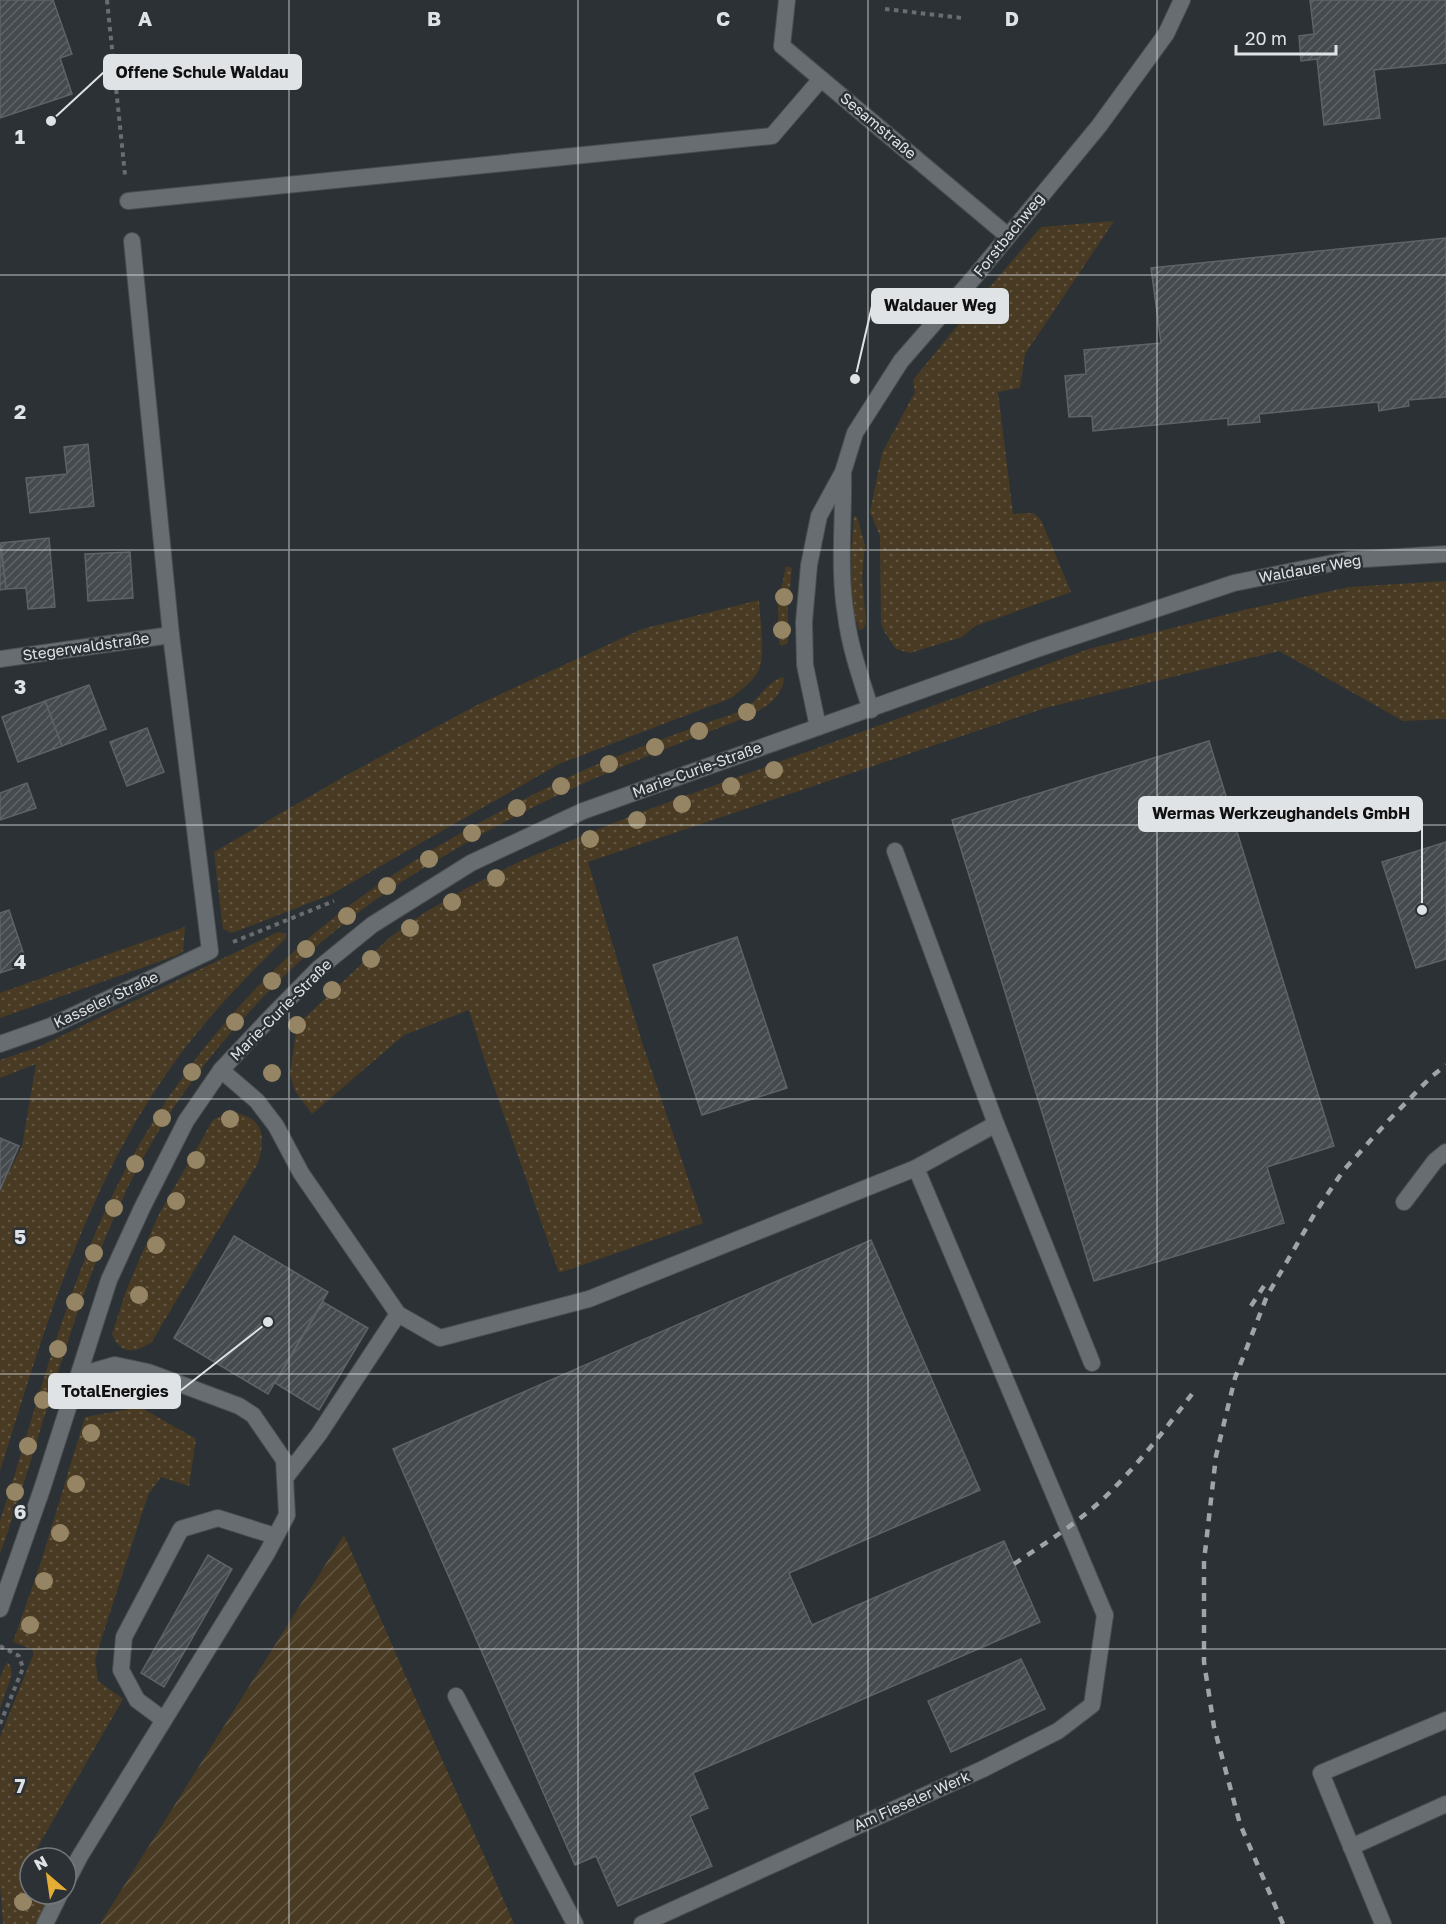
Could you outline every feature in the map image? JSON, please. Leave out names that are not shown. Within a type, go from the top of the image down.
[{"type":"street","name":"Sesamstraße","points":[[787,0],[783,46],[1008,236]]},
{"type":"street","name":"Forstbachweg","points":[[818,727],[805,665],[804,622],[809,565],[819,516],[843,472],[855,433],[901,361],[1100,126],[1166,33],[1182,0]]},
{"type":"street","points":[[128,201],[772,136],[821,79]]},
{"type":"street","points":[[132,241],[171,635],[210,951]]},
{"type":"street","name":"Forstbachweg","points":[[843,472],[844,513],[841,562],[846,616],[854,655],[871,710]]},
{"type":"street","name":"Waldauer Weg","points":[[871,710],[1034,650],[1234,583],[1348,560],[1446,554]]},
{"type":"street","name":"Stegerwaldstraße","points":[[0,659],[171,635]]},
{"type":"street","name":"Marie-Curie-Straße","points":[[0,1609],[109,1280],[142,1208],[186,1121],[221,1070],[318,969],[372,925],[461,868],[583,811],[871,710]]},
{"type":"street","points":[[895,851],[996,1124],[1092,1363]]},
{"type":"street","name":"Kasseler Straße","points":[[0,1044],[51,1026],[210,951]]},
{"type":"street","points":[[221,1070],[257,1101],[276,1126],[302,1173],[398,1314],[440,1338],[589,1299],[916,1168],[996,1124]]},
{"type":"street","points":[[1404,1202],[1435,1161],[1446,1152]]},
{"type":"street","name":"Am Fieseler Werk","points":[[642,1924],[983,1769],[1058,1731],[1092,1705],[1106,1615],[916,1168]]},
{"type":"street","points":[[285,1478],[319,1434],[398,1314]]},
{"type":"street","points":[[76,1383],[94,1371],[115,1365],[148,1372],[239,1406],[253,1415],[285,1460],[286,1515],[78,1860]]},
{"type":"street","points":[[164,1720],[137,1700],[121,1670],[123,1637],[181,1529],[218,1518],[275,1536]]},
{"type":"street","points":[[456,1696],[575,1924]]},
{"type":"street","points":[[1383,1924],[1321,1773],[1446,1720]]},
{"type":"street","points":[[1351,1847],[1446,1804]]},
{"type":"street","points":[[45,1924],[54,1906]]},
{"type":"path","points":[[107,0],[128,201]]},
{"type":"path","points":[[885,9],[962,18]]},
{"type":"path","points":[[210,951],[334,901]]},
{"type":"path","points":[[0,1646],[19,1656],[23,1668],[0,1724]]},
{"type":"shaded area","points":[[1114,221],[1025,354],[1020,388],[998,392],[1013,514],[1033,513],[1041,520],[1071,592],[975,626],[962,637],[910,653],[896,649],[881,623],[880,536],[870,512],[882,453],[915,392],[913,380],[1041,227]]},
{"type":"shaded area","points":[[854,516],[857,517],[865,545],[862,578],[866,623],[863,629],[859,630],[851,588]]},
{"type":"shaded area","points":[[786,566],[792,568],[788,606],[788,643],[782,646],[779,644],[778,605]]},
{"type":"shaded area","points":[[1446,581],[1446,719],[1403,721],[1279,651],[1045,708],[588,862],[641,1039],[703,1223],[559,1273],[469,1010],[404,1035],[312,1114],[295,1091],[290,1074],[297,1025],[389,938],[424,913],[523,860],[636,814],[1089,649],[1248,609],[1349,587]]},
{"type":"shaded area","points":[[759,600],[762,643],[760,667],[751,681],[731,698],[559,764],[330,895],[232,933],[223,929],[214,852],[345,776],[477,705],[642,629]]},
{"type":"shaded area","points":[[783,677],[783,684],[777,696],[757,712],[566,791],[463,845],[414,874],[369,904],[326,939],[284,976],[245,1017],[208,1060],[176,1105],[147,1152],[122,1200],[86,1287],[0,1554],[0,1521],[51,1355],[96,1232],[132,1158],[173,1091],[245,1000],[301,945],[331,920],[429,852],[499,812],[586,769],[741,710]]},
{"type":"shaded area","points":[[185,927],[183,951],[178,955],[0,1018],[0,993]]},
{"type":"shaded area","points":[[278,932],[286,934],[286,938],[230,995],[191,1040],[147,1103],[119,1152],[94,1203],[52,1309],[0,1471],[0,1190],[22,1146],[36,1064],[0,1078],[0,1060],[36,1048]]},
{"type":"shaded area","points":[[230,1112],[249,1118],[259,1128],[262,1143],[258,1163],[151,1343],[139,1349],[124,1349],[112,1334],[126,1291],[159,1214],[213,1120]]},
{"type":"shaded area","points":[[140,1407],[196,1439],[189,1486],[161,1477],[148,1495],[95,1659],[98,1681],[123,1699],[38,1846],[18,1846],[18,1906],[48,1906],[38,1924],[3,1924],[0,1884],[0,1737],[34,1653],[32,1649],[13,1642],[41,1562],[85,1417]]},
{"type":"shaded area","points":[[344,1535],[514,1924],[100,1924]]},
{"type":"shaded area","points":[[7,1662],[12,1674],[0,1708],[0,1678]]},
{"type":"building","points":[[0,0],[53,0],[72,54],[60,58],[72,94],[0,118]]},
{"type":"building","points":[[1310,0],[1446,0],[1446,63],[1374,70],[1380,118],[1324,125],[1317,59],[1301,61],[1299,36],[1314,34]]},
{"type":"building","points":[[1446,238],[1446,397],[1408,400],[1409,406],[1379,411],[1378,402],[1259,414],[1260,422],[1228,425],[1228,418],[1093,431],[1092,416],[1069,417],[1065,376],[1086,374],[1084,350],[1161,343],[1151,268]]},
{"type":"building","points":[[88,444],[94,506],[30,513],[26,478],[67,474],[64,447]]},
{"type":"building","points":[[49,538],[55,607],[28,609],[26,588],[6,589],[1,543]]},
{"type":"building","points":[[0,543],[6,589],[0,590]]},
{"type":"building","points":[[130,552],[133,598],[88,601],[85,554]]},
{"type":"building","points":[[89,685],[106,729],[62,746],[45,701]]},
{"type":"building","points":[[45,701],[62,746],[18,762],[2,717]]},
{"type":"building","points":[[147,728],[164,772],[127,786],[110,742]]},
{"type":"building","points":[[1209,741],[1334,1146],[1267,1167],[1284,1223],[1094,1281],[952,820]]},
{"type":"building","points":[[27,783],[36,808],[0,820],[0,793]]},
{"type":"building","points":[[1446,842],[1446,959],[1416,968],[1382,862]]},
{"type":"building","points":[[9,910],[27,964],[0,973],[0,913]]},
{"type":"building","points":[[737,937],[787,1088],[702,1115],[653,965]]},
{"type":"building","points":[[0,1138],[19,1146],[0,1190]]},
{"type":"building","points":[[234,1236],[328,1292],[268,1394],[174,1338]]},
{"type":"building","points":[[871,1240],[980,1490],[789,1573],[812,1625],[1004,1541],[1040,1622],[693,1773],[708,1808],[690,1816],[712,1866],[618,1906],[596,1856],[575,1865],[393,1449]]},
{"type":"building","points":[[323,1302],[368,1328],[319,1410],[275,1383]]},
{"type":"building","points":[[208,1555],[232,1569],[164,1687],[141,1673]]},
{"type":"building","points":[[1021,1659],[1045,1709],[951,1752],[928,1701]]},
{"type":"railway","points":[[1283,1924],[1240,1824],[1214,1727],[1204,1662],[1204,1561],[1216,1456],[1235,1378],[1267,1296],[1315,1213],[1343,1171],[1388,1121],[1446,1065]]},
{"type":"railway","points":[[1251,1306],[1264,1286]]},
{"type":"railway","points":[[1014,1564],[1068,1528],[1105,1497],[1127,1475],[1195,1390]]},
{"type":"place","name":"Offene Schule Waldau","points":[[51,121]]},
{"type":"place","name":"Waldauer Weg","points":[[855,379]]},
{"type":"place","name":"Wermas Werkzeughandels GmbH","points":[[1422,910]]},
{"type":"place","name":"TotalEnergies","points":[[268,1322]]}]
